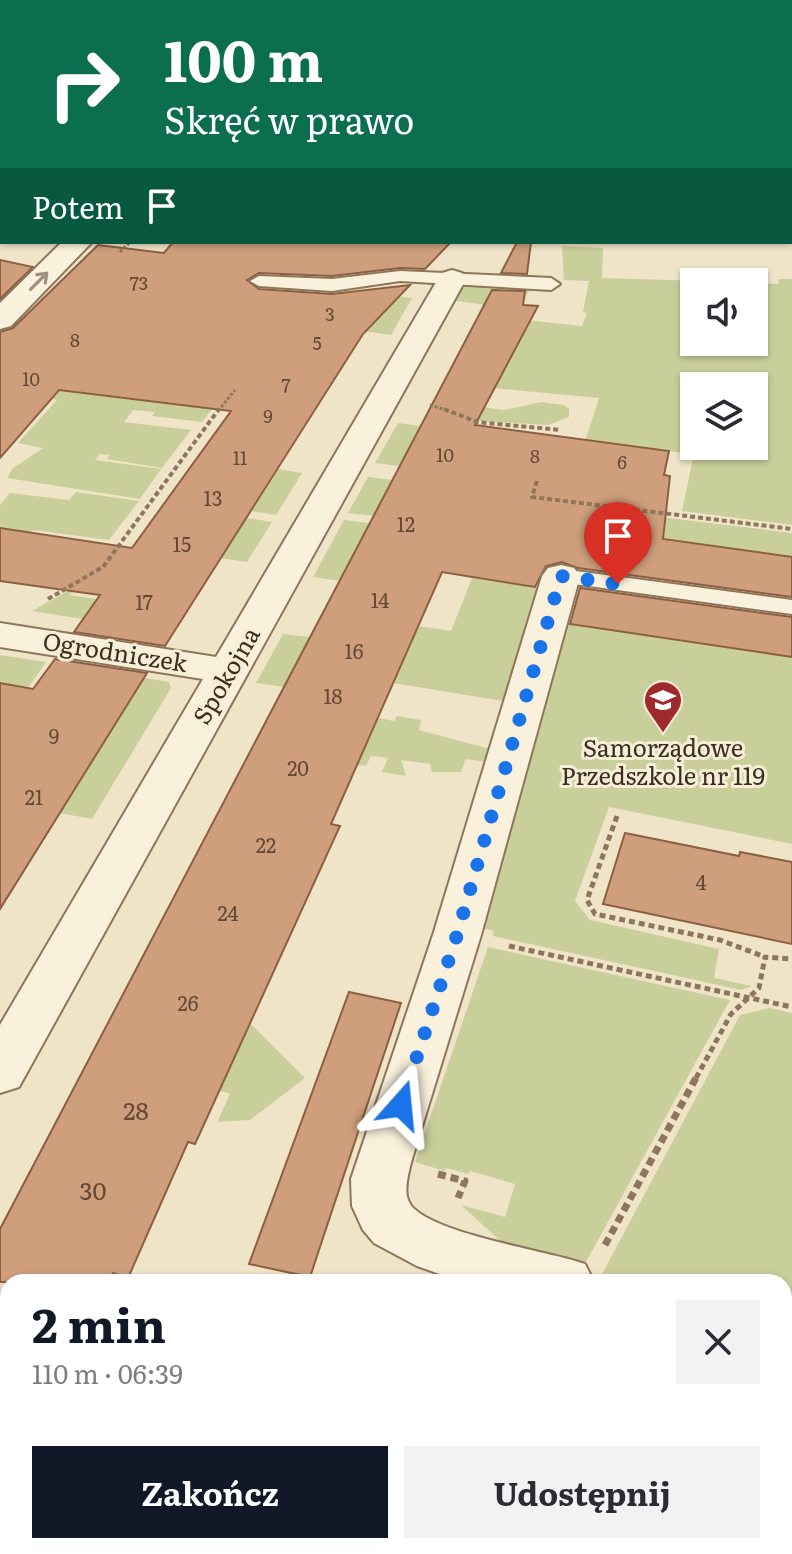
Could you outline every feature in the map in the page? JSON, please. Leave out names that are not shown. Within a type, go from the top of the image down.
[{"type":"street","points":[[0,320],[76,244]]},
{"type":"street","name":"Spokojna","points":[[0,1072],[452,279]]},
{"type":"street","points":[[561,576],[457,935],[379,1178],[379,1197],[391,1226],[418,1242],[580,1271]]},
{"type":"street","name":"Ogrodniczek","points":[[0,635],[229,671]]},
{"type":"lane","points":[[259,281],[332,285],[400,276],[551,284]]},
{"type":"lane","points":[[561,576],[792,607]]},
{"type":"path","points":[[43,602],[103,567],[193,441],[235,390]]},
{"type":"path","points":[[429,405],[444,407],[455,416],[476,422],[541,425],[560,430]]},
{"type":"path","points":[[537,481],[532,497],[792,529]]},
{"type":"path","points":[[617,816],[587,900],[595,914],[720,940],[765,957],[792,959]]},
{"type":"path","points":[[457,935],[792,1007]]},
{"type":"path","points":[[580,1271],[731,1014],[759,988],[765,957]]},
{"type":"green space","points":[[562,246],[603,248],[602,278],[680,280],[680,356],[768,356],[768,284],[778,284],[779,279],[792,279],[792,525],[682,511],[693,460],[768,460],[768,372],[680,372],[680,452],[585,441],[599,398],[480,387],[515,319],[582,326],[587,313],[583,312],[589,281],[564,280]]},
{"type":"green space","points":[[468,284],[500,286],[496,294],[506,295],[509,286],[531,287],[519,310],[451,300],[458,290]]},
{"type":"green space","points":[[388,295],[412,298],[391,335],[363,331]]},
{"type":"green space","points":[[76,371],[223,395],[202,422],[152,416],[155,412],[133,410],[124,422],[191,430],[162,468],[107,459],[110,455],[100,454],[95,460],[161,469],[140,499],[7,478],[13,468],[43,448],[18,443],[57,400],[52,399]]},
{"type":"green space","points":[[541,402],[564,405],[569,409],[569,417],[548,425],[477,421],[481,407],[505,410]]},
{"type":"green space","points":[[398,423],[421,426],[400,466],[375,463]]},
{"type":"green space","points":[[278,469],[302,473],[276,515],[251,511]]},
{"type":"green space","points":[[368,477],[393,480],[374,516],[348,513]]},
{"type":"green space","points":[[76,492],[139,501],[109,540],[33,530],[0,572],[0,505],[10,493],[69,500]]},
{"type":"green space","points":[[660,517],[792,533],[792,557],[655,538]]},
{"type":"green space","points":[[247,518],[272,522],[247,562],[221,558]]},
{"type":"green space","points":[[344,520],[370,523],[340,581],[313,577]]},
{"type":"green space","points":[[496,543],[482,579],[538,588],[503,701],[393,683],[418,626],[451,631],[472,578],[433,571]]},
{"type":"green space","points":[[75,587],[70,595],[97,599],[82,619],[32,611]]},
{"type":"green space","name":"Samorządowe Przedszkole nr 119","points":[[563,623],[792,657],[792,844],[609,807],[575,901],[590,920],[719,949],[714,978],[752,986],[741,990],[493,936],[494,931],[483,928]]},
{"type":"green space","points":[[283,634],[310,637],[284,687],[256,683]]},
{"type":"green space","points":[[0,655],[46,662],[28,688],[0,683]]},
{"type":"green space","points":[[61,664],[169,682],[171,688],[92,819],[60,813],[127,704],[44,690]]},
{"type":"green space","points":[[397,716],[421,720],[419,730],[490,749],[486,762],[466,759],[461,772],[432,772],[430,764],[401,760],[406,776],[382,772],[388,758],[371,756],[366,766],[357,765],[378,718],[394,721]]},
{"type":"green space","points":[[488,947],[730,1000],[581,1271],[507,1247],[461,1205],[505,1217],[515,1184],[470,1171],[468,1174],[446,1168],[445,1171],[415,1162]]},
{"type":"green space","points":[[770,1008],[792,1013],[792,1274],[602,1274],[740,1015]]},
{"type":"green space","points":[[250,1023],[305,1078],[250,1120],[217,1122],[230,1094],[220,1091],[225,1079],[218,1077],[233,1041],[241,1043]]},
{"type":"building","points":[[171,244],[449,244],[425,269],[400,268],[332,276],[259,273],[247,280],[259,289],[332,294],[410,285],[363,334],[165,646],[74,632],[100,595],[0,581],[0,528],[132,548],[231,411],[59,390],[0,458],[0,332],[13,328],[98,245],[164,253]]},
{"type":"building","points":[[516,244],[531,244],[527,274],[501,273]]},
{"type":"building","points":[[0,260],[33,267],[0,299]]},
{"type":"building","points":[[492,290],[525,291],[523,305],[538,306],[475,425],[669,451],[664,475],[670,476],[663,539],[792,557],[792,597],[578,568],[562,562],[546,566],[535,587],[442,572],[331,824],[340,826],[195,1144],[188,1142],[130,1274],[0,1274],[0,1229]]},
{"type":"building","points":[[580,588],[792,617],[792,657],[570,624]]},
{"type":"building","points":[[55,659],[147,673],[0,909],[0,683],[33,689]]},
{"type":"building","points":[[625,833],[739,856],[740,852],[792,862],[792,944],[603,904]]},
{"type":"building","points":[[349,992],[401,1003],[311,1274],[296,1274],[249,1264]]},
{"type":"place","name":"Samorządowe Przedszkole nr 119","points":[[663,734]]},
{"type":"route","points":[[401,1105],[457,935],[561,576],[618,584]]}]
